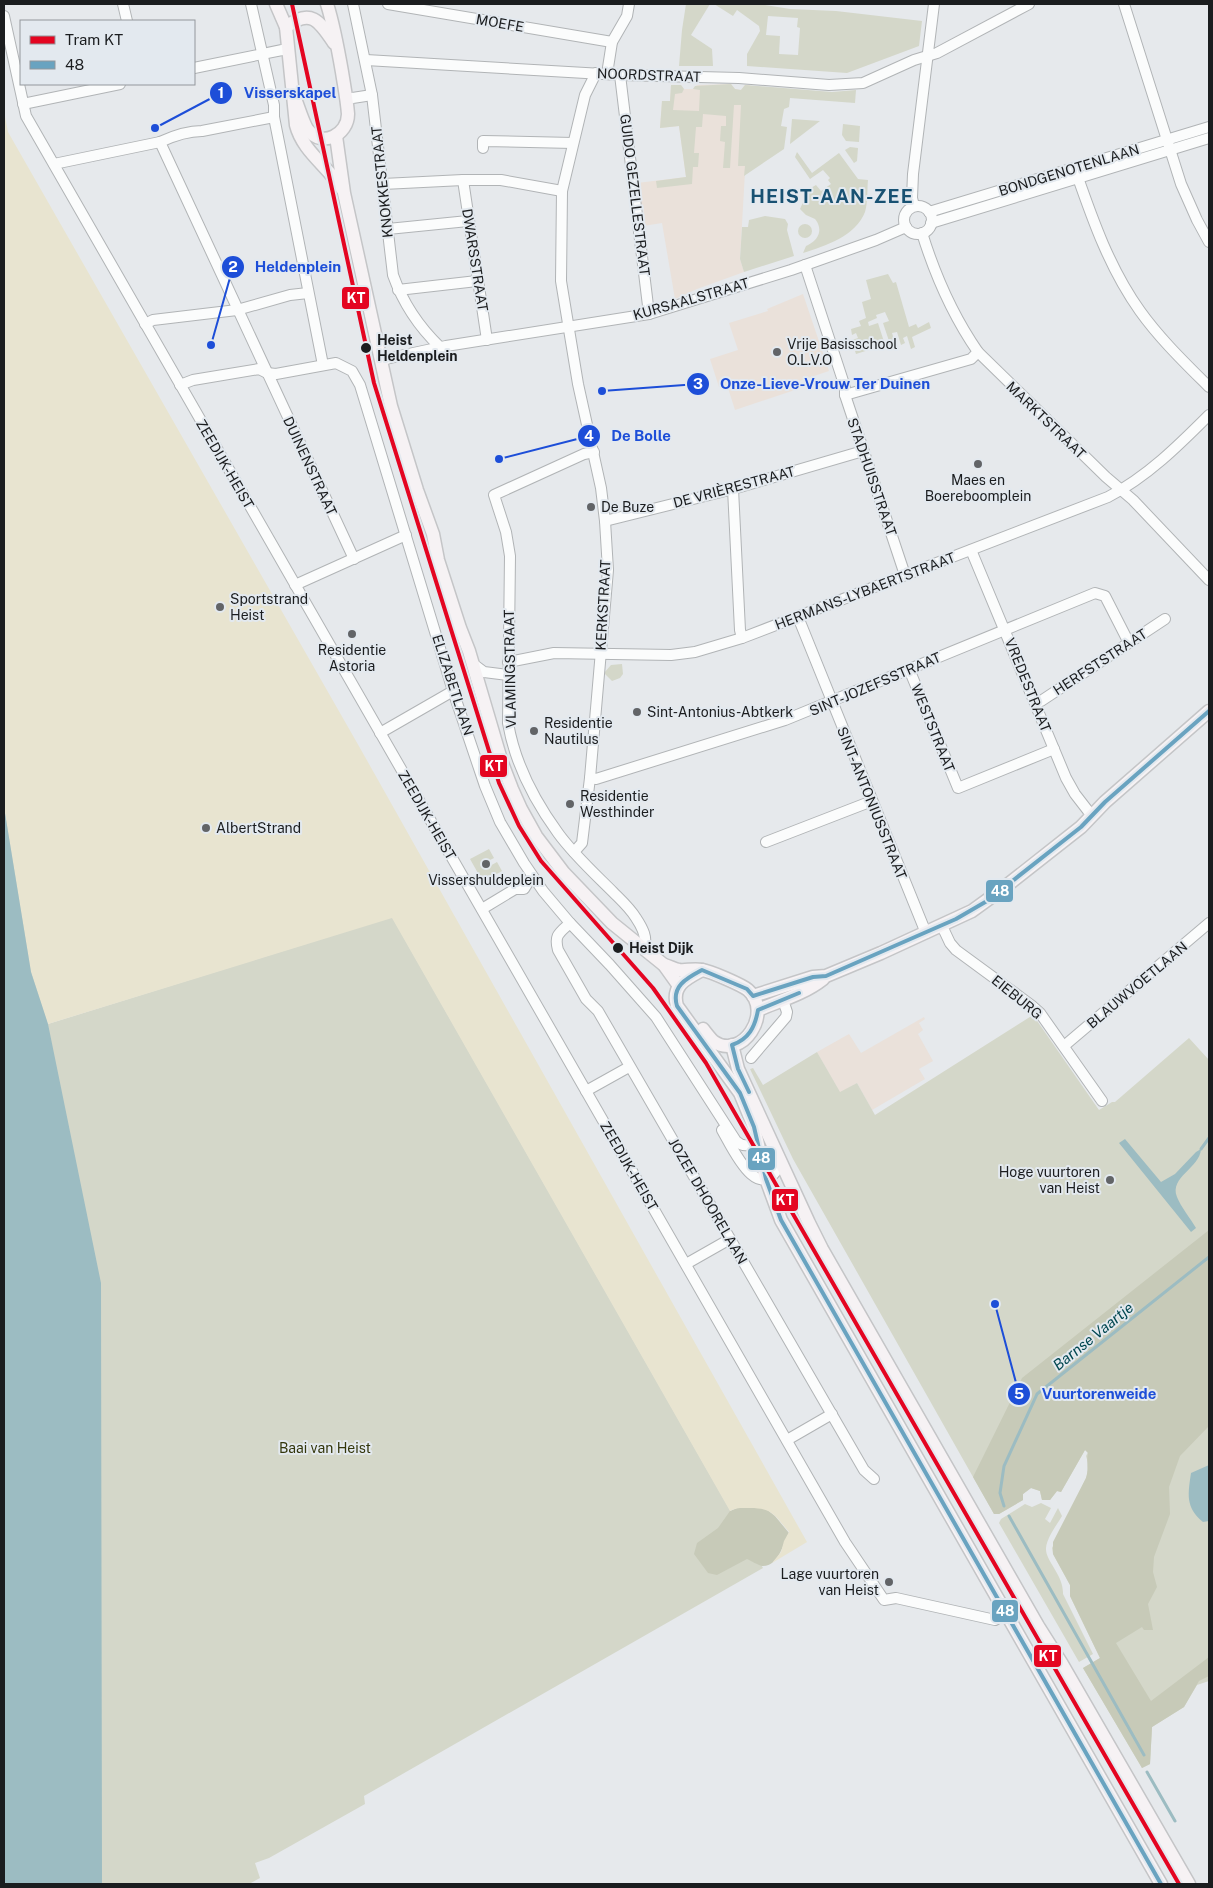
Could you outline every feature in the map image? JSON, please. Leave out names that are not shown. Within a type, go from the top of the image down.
[{"type":"main road","points":[[276,4],[286,27],[298,135],[303,144],[334,177],[344,193]]},
{"type":"main road","points":[[292,91],[306,127],[313,135],[320,138],[336,136],[341,133],[347,122],[346,99],[338,50],[327,4]]},
{"type":"main road","points":[[286,27],[303,19],[315,20],[321,23],[338,50]]},
{"type":"main road","points":[[336,136],[344,193],[396,424],[432,534],[438,560],[502,763],[520,809],[536,836],[564,873],[612,923],[664,965],[678,986]]},
{"type":"main road","points":[[758,1010],[816,984],[826,976],[942,926],[987,901],[1092,816],[1105,802],[1209,711]]},
{"type":"main road","points":[[664,965],[680,970],[702,970],[747,990],[753,996],[758,1010],[753,1030],[740,1043],[732,1045],[714,1042],[697,1023],[688,1022]]},
{"type":"main road","points":[[702,970],[684,980],[678,986],[675,999],[677,1006],[740,1093],[754,1127],[766,1179],[781,1220],[1161,1884]]},
{"type":"main road","points":[[753,996],[813,977],[826,976]]},
{"type":"main road","points":[[732,1045],[738,1069],[822,1249],[1189,1884]]},
{"type":"street","points":[[123,4],[127,20]]},
{"type":"street","points":[[180,385],[193,380],[259,369],[267,373],[276,374],[323,365],[274,117],[274,105],[264,54],[260,45],[251,4]]},
{"type":"street","name":"KNOKKESTRAAT","points":[[354,4],[372,95],[392,267],[398,290],[415,318],[440,348]]},
{"type":"street","name":"MOEFE","points":[[388,4],[612,42]]},
{"type":"street","points":[[607,74],[612,42],[627,16],[629,4]]},
{"type":"street","points":[[914,206],[912,198],[913,174],[934,4]]},
{"type":"street","name":"NOORDSTRAAT","points":[[366,60],[620,76],[739,78],[829,85],[863,83],[914,60],[927,58],[1029,4]]},
{"type":"street","points":[[1124,4],[1169,151],[1181,184],[1209,242]]},
{"type":"street","name":"ZEEDIJK-HEIST","points":[[4,16],[26,116],[845,1542],[884,1600],[896,1598],[995,1620],[1005,1614]]},
{"type":"street","points":[[195,68],[287,49]]},
{"type":"street","name":"KERKSTRAAT","points":[[574,852],[582,843],[590,778],[608,570],[605,521],[594,452],[578,384],[561,281],[562,191],[585,95],[596,73]]},
{"type":"street","name":"GUIDO GEZELLESTRAAT","points":[[620,76],[649,314]]},
{"type":"street","points":[[22,104],[115,85]]},
{"type":"street","points":[[346,99],[372,95]]},
{"type":"street","points":[[54,164],[160,142],[188,133],[274,117]]},
{"type":"street","name":"BONDGENOTENLAAN","points":[[930,218],[1074,168],[1209,127]]},
{"type":"street","name":"BONDGENOTENLAAN","points":[[930,218],[1078,178],[1209,138]]},
{"type":"street","points":[[483,148],[483,141],[572,143]]},
{"type":"street","name":"DUINENSTRAAT","points":[[160,142],[354,558]]},
{"type":"street","points":[[1074,168],[1097,230],[1125,288],[1140,312],[1155,330],[1209,388]]},
{"type":"street","name":"DWARSSTRAAT","points":[[463,180],[487,340]]},
{"type":"street","points":[[383,184],[501,180],[562,191]]},
{"type":"street","points":[[914,206],[920,206],[930,218],[929,227],[922,233],[916,234],[906,227],[904,221],[905,214],[914,206]]},
{"type":"street","points":[[388,229],[468,221]]},
{"type":"street","name":"KURSAALSTRAAT","points":[[381,360],[440,348],[649,314],[805,265],[876,240],[906,227]]},
{"type":"street","name":"MARKTSTRAAT","points":[[922,233],[937,275],[962,329],[978,352],[1106,478],[1122,490],[1209,580]]},
{"type":"street","name":"STADHUISSTRAAT","points":[[805,265],[845,387],[845,395],[863,451],[905,575]]},
{"type":"street","points":[[398,290],[477,281]]},
{"type":"street","points":[[144,324],[153,320],[237,310],[290,295],[308,293]]},
{"type":"street","points":[[845,395],[971,359],[978,352]]},
{"type":"street","name":"ELIZABETLAAN","points":[[323,365],[341,364],[352,371],[360,385],[454,691],[492,804],[512,844],[532,876],[570,924],[656,1017],[736,1141],[747,1146],[753,1143],[756,1138]]},
{"type":"street","name":"HERMANS-LYBAERTSTRAAT","points":[[508,662],[554,652],[671,655],[695,652],[742,638],[1108,497],[1122,490],[1181,443],[1209,415]]},
{"type":"street","name":"DE VRIÈRESTRAAT","points":[[605,521],[732,489],[863,451]]},
{"type":"street","name":"VLAMINGSTRAAT","points":[[594,452],[584,454],[494,496],[506,532],[510,556],[508,723],[520,767],[538,803],[574,852],[637,919],[645,937],[646,944],[643,949]]},
{"type":"street","points":[[732,489],[742,638]]},
{"type":"street","points":[[295,585],[406,535]]},
{"type":"street","name":"VREDESTRAAT","points":[[971,550],[1066,778],[1075,794],[1092,816]]},
{"type":"street","name":"SINT-JOZEFSSTRAAT","points":[[590,778],[596,779],[785,720],[831,703],[1095,593],[1105,596],[1129,643]]},
{"type":"street","name":"SINT-ANTONIUSSTRAAT","points":[[798,617],[831,703],[926,933]]},
{"type":"street","name":"HERFSTSTRAAT","points":[[1034,702],[1041,701],[1165,618]]},
{"type":"street","points":[[472,663],[484,672],[508,675]]},
{"type":"street","name":"WESTSTRAAT","points":[[909,669],[958,788],[1054,749]]},
{"type":"street","points":[[380,733],[454,691]]},
{"type":"street","points":[[766,842],[872,800]]},
{"type":"street","points":[[482,909],[516,889],[524,889],[532,876]]},
{"type":"street","name":"BLAUWVOETLAAN","points":[[1064,1046],[1209,923]]},
{"type":"street","name":"JOZEF DHOORELAAN","points":[[570,924],[559,933],[556,941],[558,950],[586,999],[598,1010],[629,1067],[864,1470],[874,1479]]},
{"type":"street","name":"EIEBURG","points":[[942,926],[950,943],[956,950],[1031,1005],[1046,1019],[1102,1101]]},
{"type":"street","points":[[751,1058],[786,1017],[783,1000]]},
{"type":"street","name":"ELIZABETLAAN","points":[[686,1063],[743,1167],[751,1175],[766,1179]]},
{"type":"street","points":[[586,1091],[629,1067]]},
{"type":"street","points":[[766,1179],[772,1177],[777,1172],[781,1163]]},
{"type":"street","points":[[686,1264],[730,1239]]},
{"type":"street","points":[[787,1440],[832,1414]]},
{"type":"shaded area","points":[[731,84],[735,89],[741,90],[745,85],[750,85],[740,259],[744,272],[675,299],[662,223],[643,226],[644,208],[640,205],[637,183],[686,177],[679,126],[660,128],[662,101],[670,101],[671,85],[681,85],[684,89],[693,89],[697,85]]},
{"type":"shaded area","name":"Vrije Basisschool O.L.V.O","points":[[803,294],[829,371],[796,382],[798,389],[735,410],[727,385],[719,387],[710,359],[738,350],[729,323],[768,311],[767,309]]},
{"type":"shaded area","points":[[924,1017],[925,1019],[919,1023],[923,1030],[918,1034],[933,1061],[919,1069],[925,1079],[872,1110],[857,1083],[840,1093],[817,1052],[849,1034],[861,1053]]},
{"type":"green space","points":[[686,4],[710,4],[691,35],[712,49],[713,66],[679,66]]},
{"type":"green space","points":[[714,4],[759,4],[790,9],[836,11],[922,21],[919,46],[847,73],[747,66],[747,54],[760,31],[759,26],[737,10],[733,16]],"holes":[[[768,16],[798,18],[797,27],[800,28],[798,55],[779,54],[780,36],[766,35]]]},
{"type":"green space","points":[[731,84],[735,89],[741,90],[745,85],[832,92],[856,90],[855,103],[790,98],[789,107],[784,109],[781,126],[787,127],[784,149],[744,176],[745,166],[738,166],[741,105],[734,105],[730,168],[723,168],[725,142],[720,141],[721,126],[726,126],[726,116],[703,114],[702,127],[696,127],[694,153],[699,153],[698,167],[693,167],[692,184],[657,188],[656,181],[686,177],[679,126],[660,128],[662,101],[670,101],[671,85],[681,85],[684,89],[682,93],[675,94],[673,110],[699,111],[700,90],[693,89],[695,86]]},
{"type":"green space","points":[[792,119],[820,121],[790,144]]},
{"type":"green space","points":[[843,124],[860,126],[859,142],[846,141],[842,135]]},
{"type":"green space","points":[[850,147],[858,148],[857,161],[854,163],[845,150]]},
{"type":"green space","points":[[797,152],[812,173],[839,153],[858,179],[868,180],[865,212],[855,228],[839,239],[803,253],[806,246],[814,241],[818,235],[819,227],[815,219],[806,215],[800,209],[809,189],[816,185],[821,191],[831,184],[828,180],[830,178],[823,170],[810,179],[795,157]]},
{"type":"green space","points":[[765,216],[785,219],[788,224],[787,230],[794,256],[744,272],[740,259],[742,227],[748,227],[749,220]]},
{"type":"green space","points":[[805,224],[810,226],[812,231],[810,236],[805,238],[800,236],[798,231],[800,226]]},
{"type":"green space","points":[[888,274],[893,283],[896,282],[909,327],[916,324],[918,328],[929,322],[931,328],[912,337],[915,347],[911,349],[907,336],[903,338],[905,343],[901,345],[897,332],[892,333],[896,346],[891,347],[883,323],[889,321],[885,312],[876,315],[877,318],[868,322],[869,326],[878,323],[885,345],[875,345],[875,348],[856,354],[855,351],[862,350],[862,348],[867,346],[865,341],[854,345],[852,340],[858,338],[856,333],[852,335],[851,329],[861,326],[859,321],[866,318],[862,302],[871,299],[866,280]]},
{"type":"green space","points":[[622,664],[623,674],[620,678],[612,681],[604,673],[611,665]]},
{"type":"green space","name":"Baai van Heist","points":[[4,807],[48,1024],[392,917],[763,1568],[364,1796],[365,1804],[269,1858],[255,1863],[260,1878],[249,1884],[4,1884]]},
{"type":"green space","points":[[489,849],[494,858],[486,862],[488,867],[497,862],[502,871],[483,882],[470,859]]},
{"type":"green space","points":[[1033,1015],[1099,1110],[1115,1102],[1189,1038],[1209,1060],[1209,1681],[1197,1685],[1184,1707],[1152,1727],[1150,1764],[1142,1768],[1083,1668],[1100,1658],[1070,1596],[1070,1585],[1053,1554],[1052,1548],[1086,1478],[1089,1466],[1086,1456],[1088,1452],[1085,1450],[1061,1492],[1057,1491],[1050,1500],[1042,1500],[1040,1491],[1031,1488],[1023,1494],[1023,1500],[999,1514],[994,1514],[793,1159],[750,1069],[753,1068],[763,1085],[817,1052],[840,1092],[857,1083],[875,1115]]},
{"type":"green space","points":[[1209,1230],[1209,1426],[1180,1456],[1169,1487],[1170,1514],[1154,1557],[1153,1572],[1157,1587],[1148,1604],[1153,1630],[1144,1630],[1142,1627],[1116,1643],[1151,1701],[1209,1657],[1209,1676],[1199,1681],[1184,1707],[1152,1727],[1150,1764],[1142,1768],[1083,1668],[1100,1658],[1070,1596],[1070,1585],[1053,1554],[1053,1542],[1086,1478],[1088,1453],[1085,1450],[1061,1492],[1057,1491],[1050,1500],[1042,1500],[1040,1491],[1031,1488],[1023,1494],[1023,1500],[999,1514],[994,1514],[973,1477],[1022,1378]]},
{"type":"green space","points":[[1041,1503],[1051,1508],[1045,1519],[1050,1523],[1058,1508],[1062,1516],[1048,1540],[1046,1553],[1061,1581],[1063,1594],[1093,1654],[1079,1662],[999,1523],[1001,1519],[1025,1504],[1032,1507]]},
{"type":"green space","points":[[737,1508],[765,1508],[775,1516],[789,1533],[773,1563],[762,1566],[747,1559],[717,1575],[708,1573],[694,1554],[697,1543],[718,1528],[730,1511]]},
{"type":"sand","name":"AlbertStrand","points":[[4,111],[8,132],[360,748],[807,1542],[772,1563],[781,1552],[789,1532],[777,1517],[769,1511],[758,1508],[740,1508],[730,1511],[392,918],[48,1024],[31,972],[4,807]]},
{"type":"water","points":[[4,807],[31,972],[48,1024],[101,1283],[102,1884],[4,1884]]},
{"type":"water","points":[[1125,1139],[1161,1182],[1175,1174],[1201,1149],[1196,1162],[1181,1178],[1176,1190],[1183,1209],[1196,1228],[1191,1232],[1119,1143]]},
{"type":"water","points":[[1209,1465],[1209,1521],[1203,1522],[1193,1511],[1189,1500],[1189,1487],[1191,1473]]},
{"type":"waterway","points":[[1201,1149],[1209,1138]]},
{"type":"waterway","name":"Barnse Vaartje","points":[[1004,1506],[1000,1493],[1004,1466],[1037,1394],[1209,1257]]},
{"type":"waterway","points":[[1009,1516],[1144,1755]]},
{"type":"waterway","points":[[1147,1772],[1175,1821]]},
{"type":"tram line","name":"KT","points":[[292,4],[374,383],[499,783],[519,826],[541,861],[653,988],[706,1063],[1179,1884]]},
{"type":"transit line","name":"48","points":[[1161,1884],[781,1220],[766,1179],[754,1127],[740,1093],[677,1006],[676,993],[686,980],[702,970],[747,989],[753,996],[813,977],[826,976],[956,919],[987,901],[1081,827],[1105,802],[1209,711]]},
{"type":"transit line","name":"48","points":[[749,1092],[738,1069],[732,1045],[743,1039],[750,1032],[758,1010],[799,993]]},
{"type":"place","name":"Visserskapel","points":[[155,128]]},
{"type":"place","name":"Heldenplein","points":[[211,345]]},
{"type":"place","name":"Heist Heldenplein","points":[[366,348]]},
{"type":"place","name":"Vrije Basisschool O.L.V.O","points":[[777,352]]},
{"type":"place","name":"Onze-Lieve-Vrouw Ter Duinen","points":[[602,391]]},
{"type":"place","name":"De Bolle","points":[[499,459]]},
{"type":"place","name":"Maes en Boereboomplein","points":[[978,464]]},
{"type":"place","name":"De Buze","points":[[591,507]]},
{"type":"place","name":"Sportstrand Heist","points":[[220,607]]},
{"type":"place","name":"Residentie Astoria","points":[[352,634]]},
{"type":"place","name":"Sint-Antonius-Abtkerk","points":[[637,712]]},
{"type":"place","name":"Residentie Nautilus","points":[[534,731]]},
{"type":"place","name":"Residentie Westhinder","points":[[570,804]]},
{"type":"place","name":"AlbertStrand","points":[[206,828]]},
{"type":"place","name":"Vissershuldeplein","points":[[486,864]]},
{"type":"place","name":"Heist Dijk","points":[[618,948]]},
{"type":"place","name":"Hoge vuurtoren van Heist","points":[[1110,1180]]},
{"type":"place","name":"Vuurtorenweide","points":[[995,1304]]},
{"type":"place","name":"Lage vuurtoren van Heist","points":[[889,1582]]},
{"type":"district","name":"HEIST-AAN-ZEE","points":[[832,196]]}]
